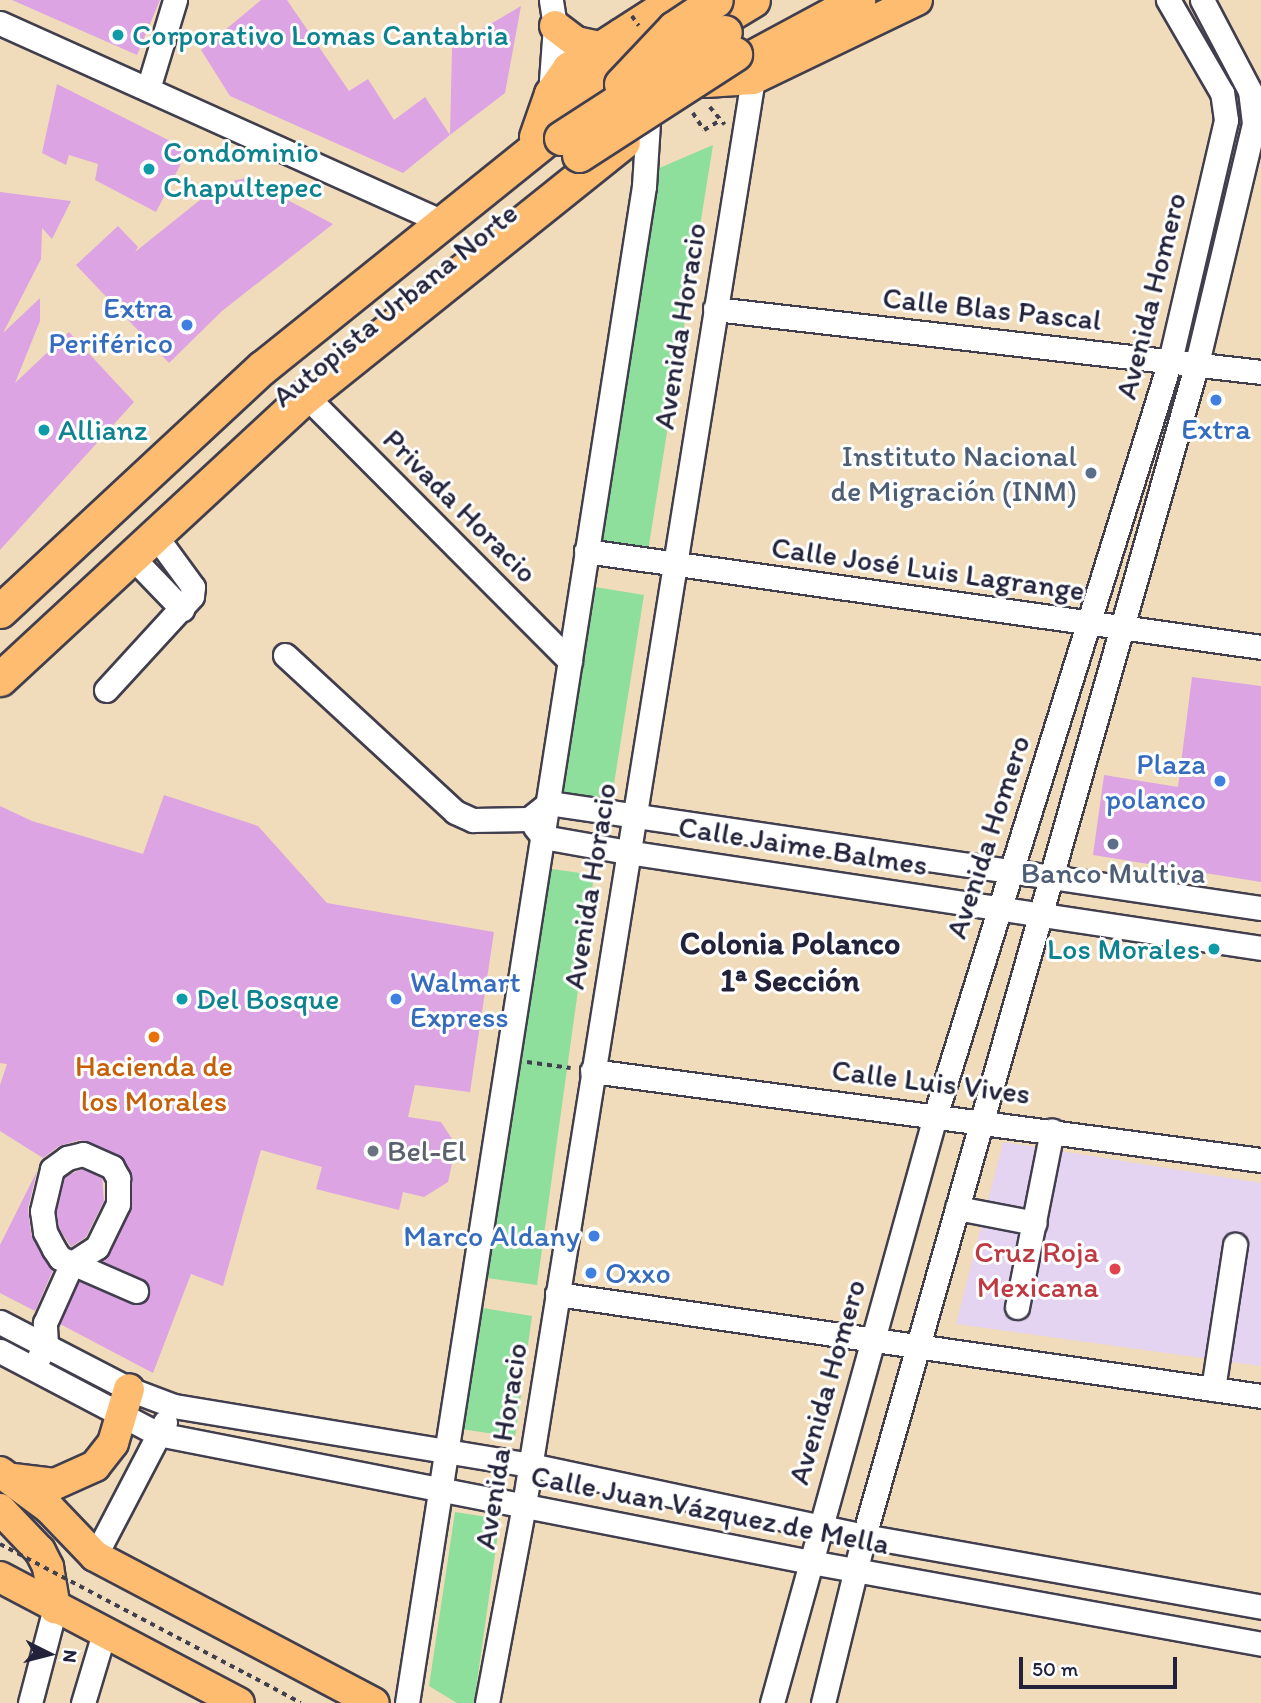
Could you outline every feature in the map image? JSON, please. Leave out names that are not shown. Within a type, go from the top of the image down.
[{"type":"highway","points":[[598,111],[674,28],[716,0]]},
{"type":"highway","points":[[526,148],[672,48],[753,0]]},
{"type":"highway","name":"Autopista Urbana Norte","points":[[0,626],[167,467],[293,355],[598,111],[780,0]]},
{"type":"highway","name":"Autopista Urbana Norte","points":[[0,663],[290,389],[579,155],[745,48],[830,0]]},
{"type":"highway","points":[[0,679],[306,396],[648,122],[706,82],[858,0]]},
{"type":"highway","points":[[0,611],[263,367],[526,148],[589,87],[611,41]]},
{"type":"main road","points":[[526,148],[550,94],[568,68],[674,0]]},
{"type":"main road","points":[[706,82],[753,79],[917,0]]},
{"type":"main road","points":[[553,13],[576,42],[611,41]]},
{"type":"main road","points":[[6,1476],[48,1485],[83,1475],[105,1455],[126,1402]]},
{"type":"main road","points":[[6,1476],[49,1508],[95,1556],[374,1703]]},
{"type":"main road","points":[[0,1509],[40,1551],[48,1567],[55,1608]]},
{"type":"main road","points":[[0,1577],[239,1703]]},
{"type":"street","points":[[148,89],[175,0]]},
{"type":"street","name":"Avenida Homero","points":[[772,1703],[872,1338],[997,907],[1089,624],[1170,361],[1226,120],[1222,93],[1168,0]]},
{"type":"street","name":"Avenida Homero","points":[[823,1703],[864,1536],[1050,875],[1124,628],[1197,363],[1257,123],[1255,92],[1202,0]]},
{"type":"street","points":[[550,94],[553,13]]},
{"type":"street","points":[[0,23],[441,221]]},
{"type":"street","name":"Avenida Horacio","points":[[487,1703],[524,1505],[673,563],[753,79]]},
{"type":"street","points":[[1222,93],[1255,92]]},
{"type":"street","points":[[1226,120],[1257,123]]},
{"type":"street","name":"Avenida Horacio","points":[[407,1703],[444,1450],[549,803],[644,186],[648,122]]},
{"type":"street","name":"Calle Blas Pascal","points":[[715,309],[1261,372]]},
{"type":"street","name":"Privada Horacio","points":[[306,396],[570,662]]},
{"type":"street","points":[[143,546],[182,609]]},
{"type":"street","points":[[106,690],[182,609],[193,587],[143,546]]},
{"type":"street","name":"Calle José Luis Lagrange","points":[[586,551],[1261,647]]},
{"type":"street","points":[[285,655],[455,812],[483,821],[529,819],[549,803]]},
{"type":"street","name":"Calle Jaime Balmes","points":[[549,803],[1261,908]]},
{"type":"street","points":[[529,819],[543,838]]},
{"type":"street","name":"Calle Jaime Balmes","points":[[543,838],[997,907],[1040,911],[1261,948]]},
{"type":"street","name":"Calle Luis Vives","points":[[592,1071],[936,1113],[1261,1160]]},
{"type":"street","points":[[1017,1307],[1052,1130]]},
{"type":"street","points":[[33,1369],[46,1345],[45,1323],[72,1263],[97,1247],[118,1204],[118,1178],[112,1167],[83,1154],[67,1158],[52,1170],[42,1211],[45,1233],[60,1258],[72,1263],[136,1291]]},
{"type":"street","points":[[957,1208],[1034,1223]]},
{"type":"street","points":[[1213,1389],[1235,1245]]},
{"type":"street","points":[[557,1294],[1261,1396]]},
{"type":"street","name":"Calle Juan Vázquez de Mella","points":[[0,1322],[46,1345],[126,1402],[158,1434],[811,1562],[1261,1644]]},
{"type":"street","name":"Calle Juan Vázquez de Mella","points":[[0,1351],[33,1369],[126,1402],[174,1406],[530,1465],[864,1536],[1261,1607]]},
{"type":"street","points":[[95,1556],[174,1406]]},
{"type":"street","points":[[1108,1618],[1116,1579]]},
{"type":"street","points":[[30,1703],[55,1608]]},
{"type":"street","points":[[83,1703],[104,1633]]},
{"type":"path","points":[[704,130],[719,121]]},
{"type":"path","points":[[507,1059],[592,1071]]},
{"type":"path","points":[[0,1544],[302,1703]]},
{"type":"shaded area","name":"Cruz Roja Mexicana","points":[[1003,1142],[1261,1183],[1261,1366],[956,1324]]},
{"type":"green space","points":[[713,145],[648,551],[588,541],[650,172]]},
{"type":"green space","points":[[589,586],[644,595],[610,809],[555,800]]},
{"type":"green space","points":[[538,867],[594,875],[537,1285],[480,1277]]},
{"type":"green space","points":[[477,1307],[532,1316],[515,1437],[461,1429]]},
{"type":"green space","points":[[455,1512],[500,1519],[474,1703],[457,1703],[429,1686]]},
{"type":"building","name":"Corporativo Lomas Cantabria","points":[[12,0],[160,0],[137,55]]},
{"type":"building","points":[[261,0],[287,0],[349,91],[368,79],[394,120],[425,97],[450,135],[403,173],[230,96],[201,50]]},
{"type":"building","points":[[521,6],[505,93],[450,135],[452,47]]},
{"type":"building","points":[[57,84],[188,150],[156,212],[95,180],[98,164],[69,155],[66,165],[42,153]]},
{"type":"building","points":[[246,178],[333,224],[222,311],[169,363],[76,265],[118,226],[138,247],[135,252],[220,184]]},
{"type":"building","points":[[0,192],[71,201],[52,239],[42,228],[41,259],[3,333],[40,298],[40,321],[15,383],[69,332],[134,402],[0,550]]},
{"type":"building","name":"Plaza polanco","points":[[1192,677],[1261,686],[1261,882],[1093,855],[1104,775],[1178,787]]},
{"type":"building","name":"Hacienda de los Morales","points":[[164,795],[258,826],[327,903],[494,932],[470,1092],[415,1085],[408,1117],[441,1122],[456,1145],[448,1182],[424,1197],[403,1192],[399,1210],[316,1189],[322,1167],[261,1150],[223,1286],[191,1274],[153,1373],[60,1324],[79,1281],[131,1304],[144,1303],[149,1296],[142,1279],[102,1261],[132,1205],[132,1177],[124,1160],[80,1140],[59,1146],[43,1158],[0,1131],[0,1085],[7,1064],[0,1063],[0,806],[32,821],[143,854]]},
{"type":"building","points":[[82,1169],[102,1178],[104,1201],[86,1237],[71,1247],[59,1228],[56,1212],[64,1177]]},
{"type":"building","points":[[37,1171],[28,1208],[31,1234],[53,1270],[35,1311],[0,1293],[0,1245]]},
{"type":"place","name":"Corporativo Lomas Cantabria","points":[[118,35]]},
{"type":"place","name":"Condominio Chapultepec","points":[[149,169]]},
{"type":"place","name":"Extra Periférico","points":[[187,325]]},
{"type":"place","name":"Extra","points":[[1216,400]]},
{"type":"place","name":"Allianz","points":[[44,430]]},
{"type":"place","name":"Instituto Nacional de Migración (INM)","points":[[1091,473]]},
{"type":"place","name":"Plaza polanco","points":[[1220,781]]},
{"type":"place","name":"Banco Multiva","points":[[1113,844]]},
{"type":"place","name":"Los Morales","points":[[1214,949]]},
{"type":"place","name":"Del Bosque","points":[[182,999]]},
{"type":"place","name":"Walmart Express","points":[[396,999]]},
{"type":"place","name":"Hacienda de los Morales","points":[[154,1037]]},
{"type":"place","name":"Bel-El","points":[[373,1151]]},
{"type":"place","name":"Marco Aldany","points":[[594,1236]]},
{"type":"place","name":"Cruz Roja Mexicana","points":[[1115,1269]]},
{"type":"place","name":"Oxxo","points":[[591,1273]]},
{"type":"district","name":"Colonia Polanco 1ª Sección","points":[[790,962]]}]
